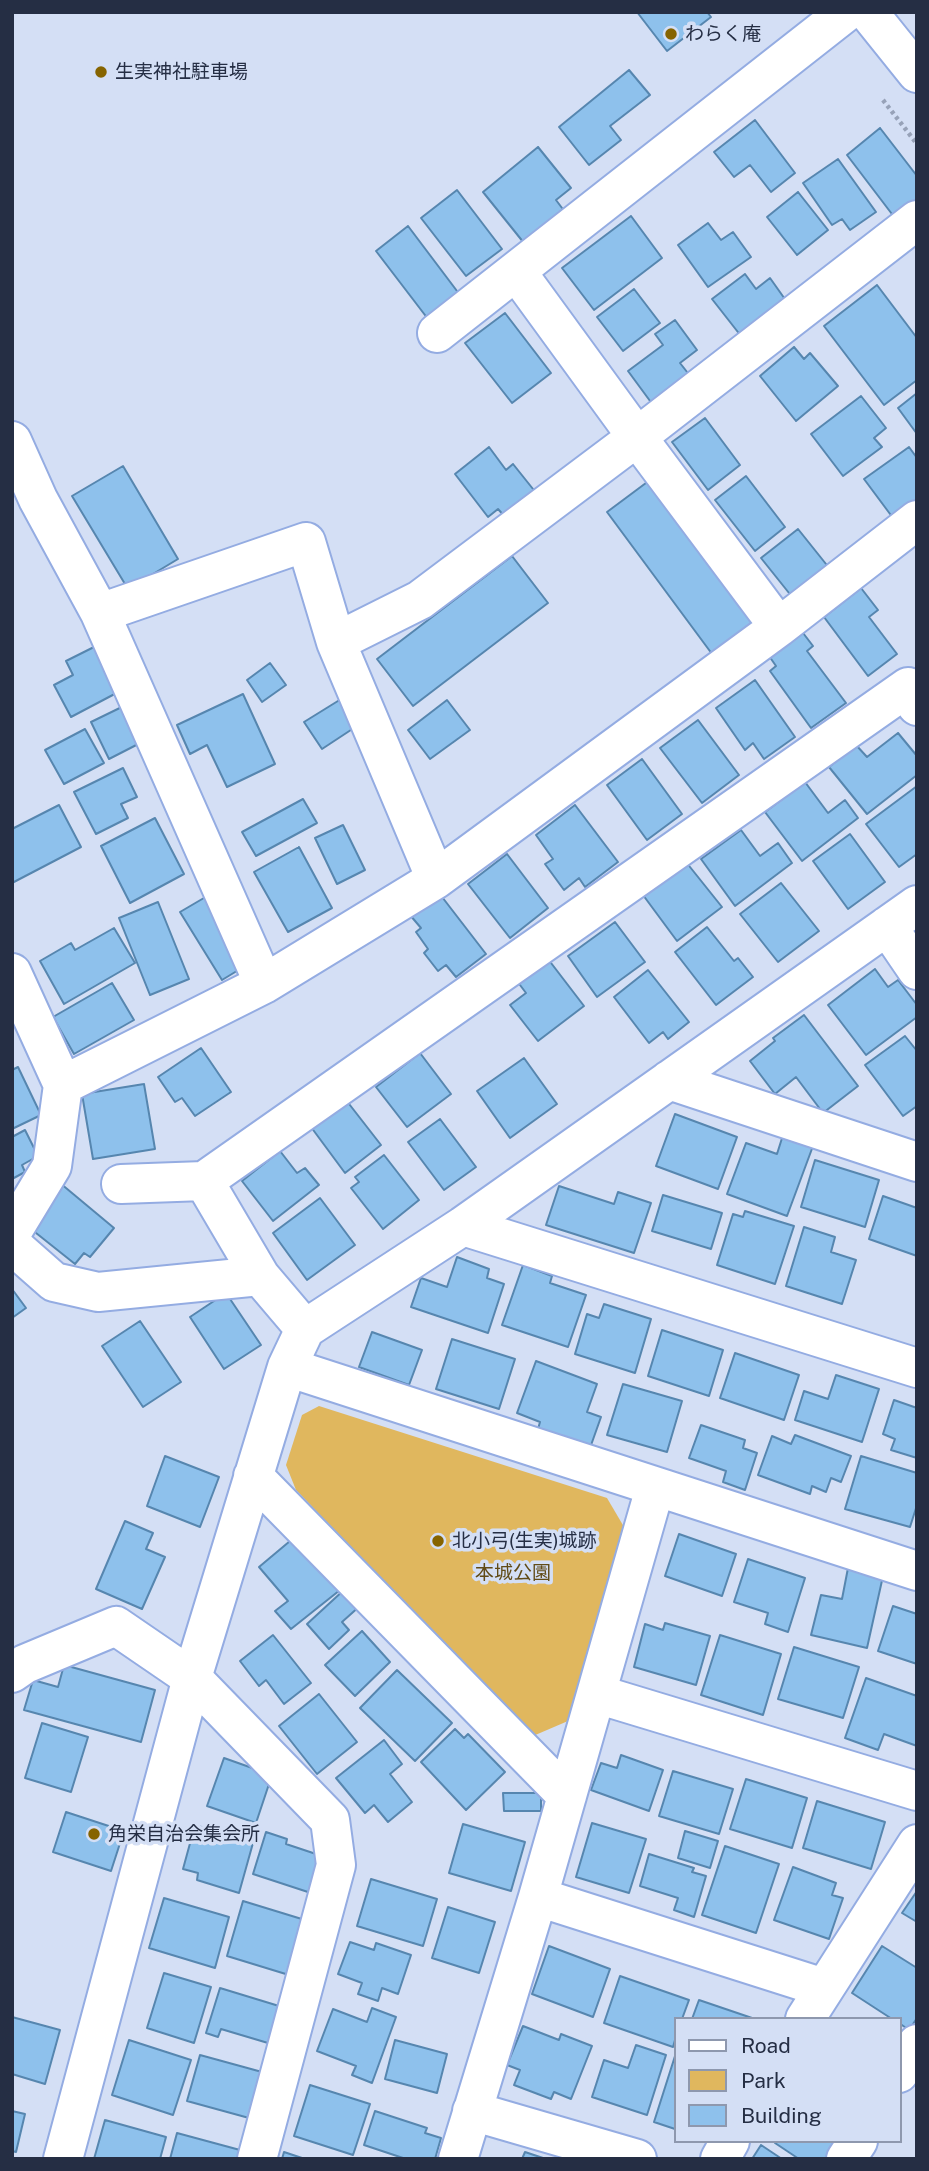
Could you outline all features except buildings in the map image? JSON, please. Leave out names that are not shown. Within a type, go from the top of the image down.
[{"type":"street","points":[[437,333],[846,12]]},
{"type":"street","points":[[868,12],[917,74]]},
{"type":"street","points":[[336,642],[420,600],[637,437],[917,220]]},
{"type":"street","points":[[516,271],[779,627]]},
{"type":"street","points":[[12,441],[25,505],[100,613],[264,984]]},
{"type":"street","points":[[62,1085],[264,984],[436,879],[779,627],[917,520]]},
{"type":"street","points":[[100,613],[306,542],[336,642],[436,879]]},
{"type":"street","points":[[121,1184],[204,1181],[908,687],[917,706]]},
{"type":"street","points":[[63,2159],[192,1678],[287,1367],[305,1329],[463,1226],[902,915],[917,970]]},
{"type":"street","points":[[12,973],[26,1037],[62,1085],[52,1166],[12,1233]]},
{"type":"street","points":[[669,1080],[917,1162]]},
{"type":"street","points":[[204,1181],[260,1276],[305,1329]]},
{"type":"street","points":[[463,1226],[917,1368]]},
{"type":"street","points":[[12,1245],[54,1282],[98,1292],[260,1276]]},
{"type":"street","points":[[287,1367],[917,1571]]},
{"type":"street","points":[[253,1476],[567,1796]]},
{"type":"street","points":[[457,2159],[538,1896],[655,1488]]},
{"type":"street","points":[[16,1665],[116,1626],[192,1678],[330,1820],[336,1865],[257,2159]]},
{"type":"street","points":[[597,1694],[917,1791]]},
{"type":"street","points":[[538,1896],[814,2003],[917,1844]]},
{"type":"street","points":[[901,2070],[917,2044]]},
{"type":"street","points":[[472,2111],[637,2159]]},
{"type":"street","points":[[720,2159],[729,2143]]},
{"type":"green space","name":"本城公園","points":[[319,1406],[607,1498],[627,1532],[575,1718],[533,1736],[296,1490],[286,1465],[302,1415]]},
{"type":"place","name":"わらく庵","points":[[671,34]]},
{"type":"place","name":"生実神社駐車場","points":[[101,72]]},
{"type":"place","name":"北小弓(生実)城跡","points":[[438,1541]]},
{"type":"place","name":"角栄自治会集会所","points":[[94,1834]]}]
